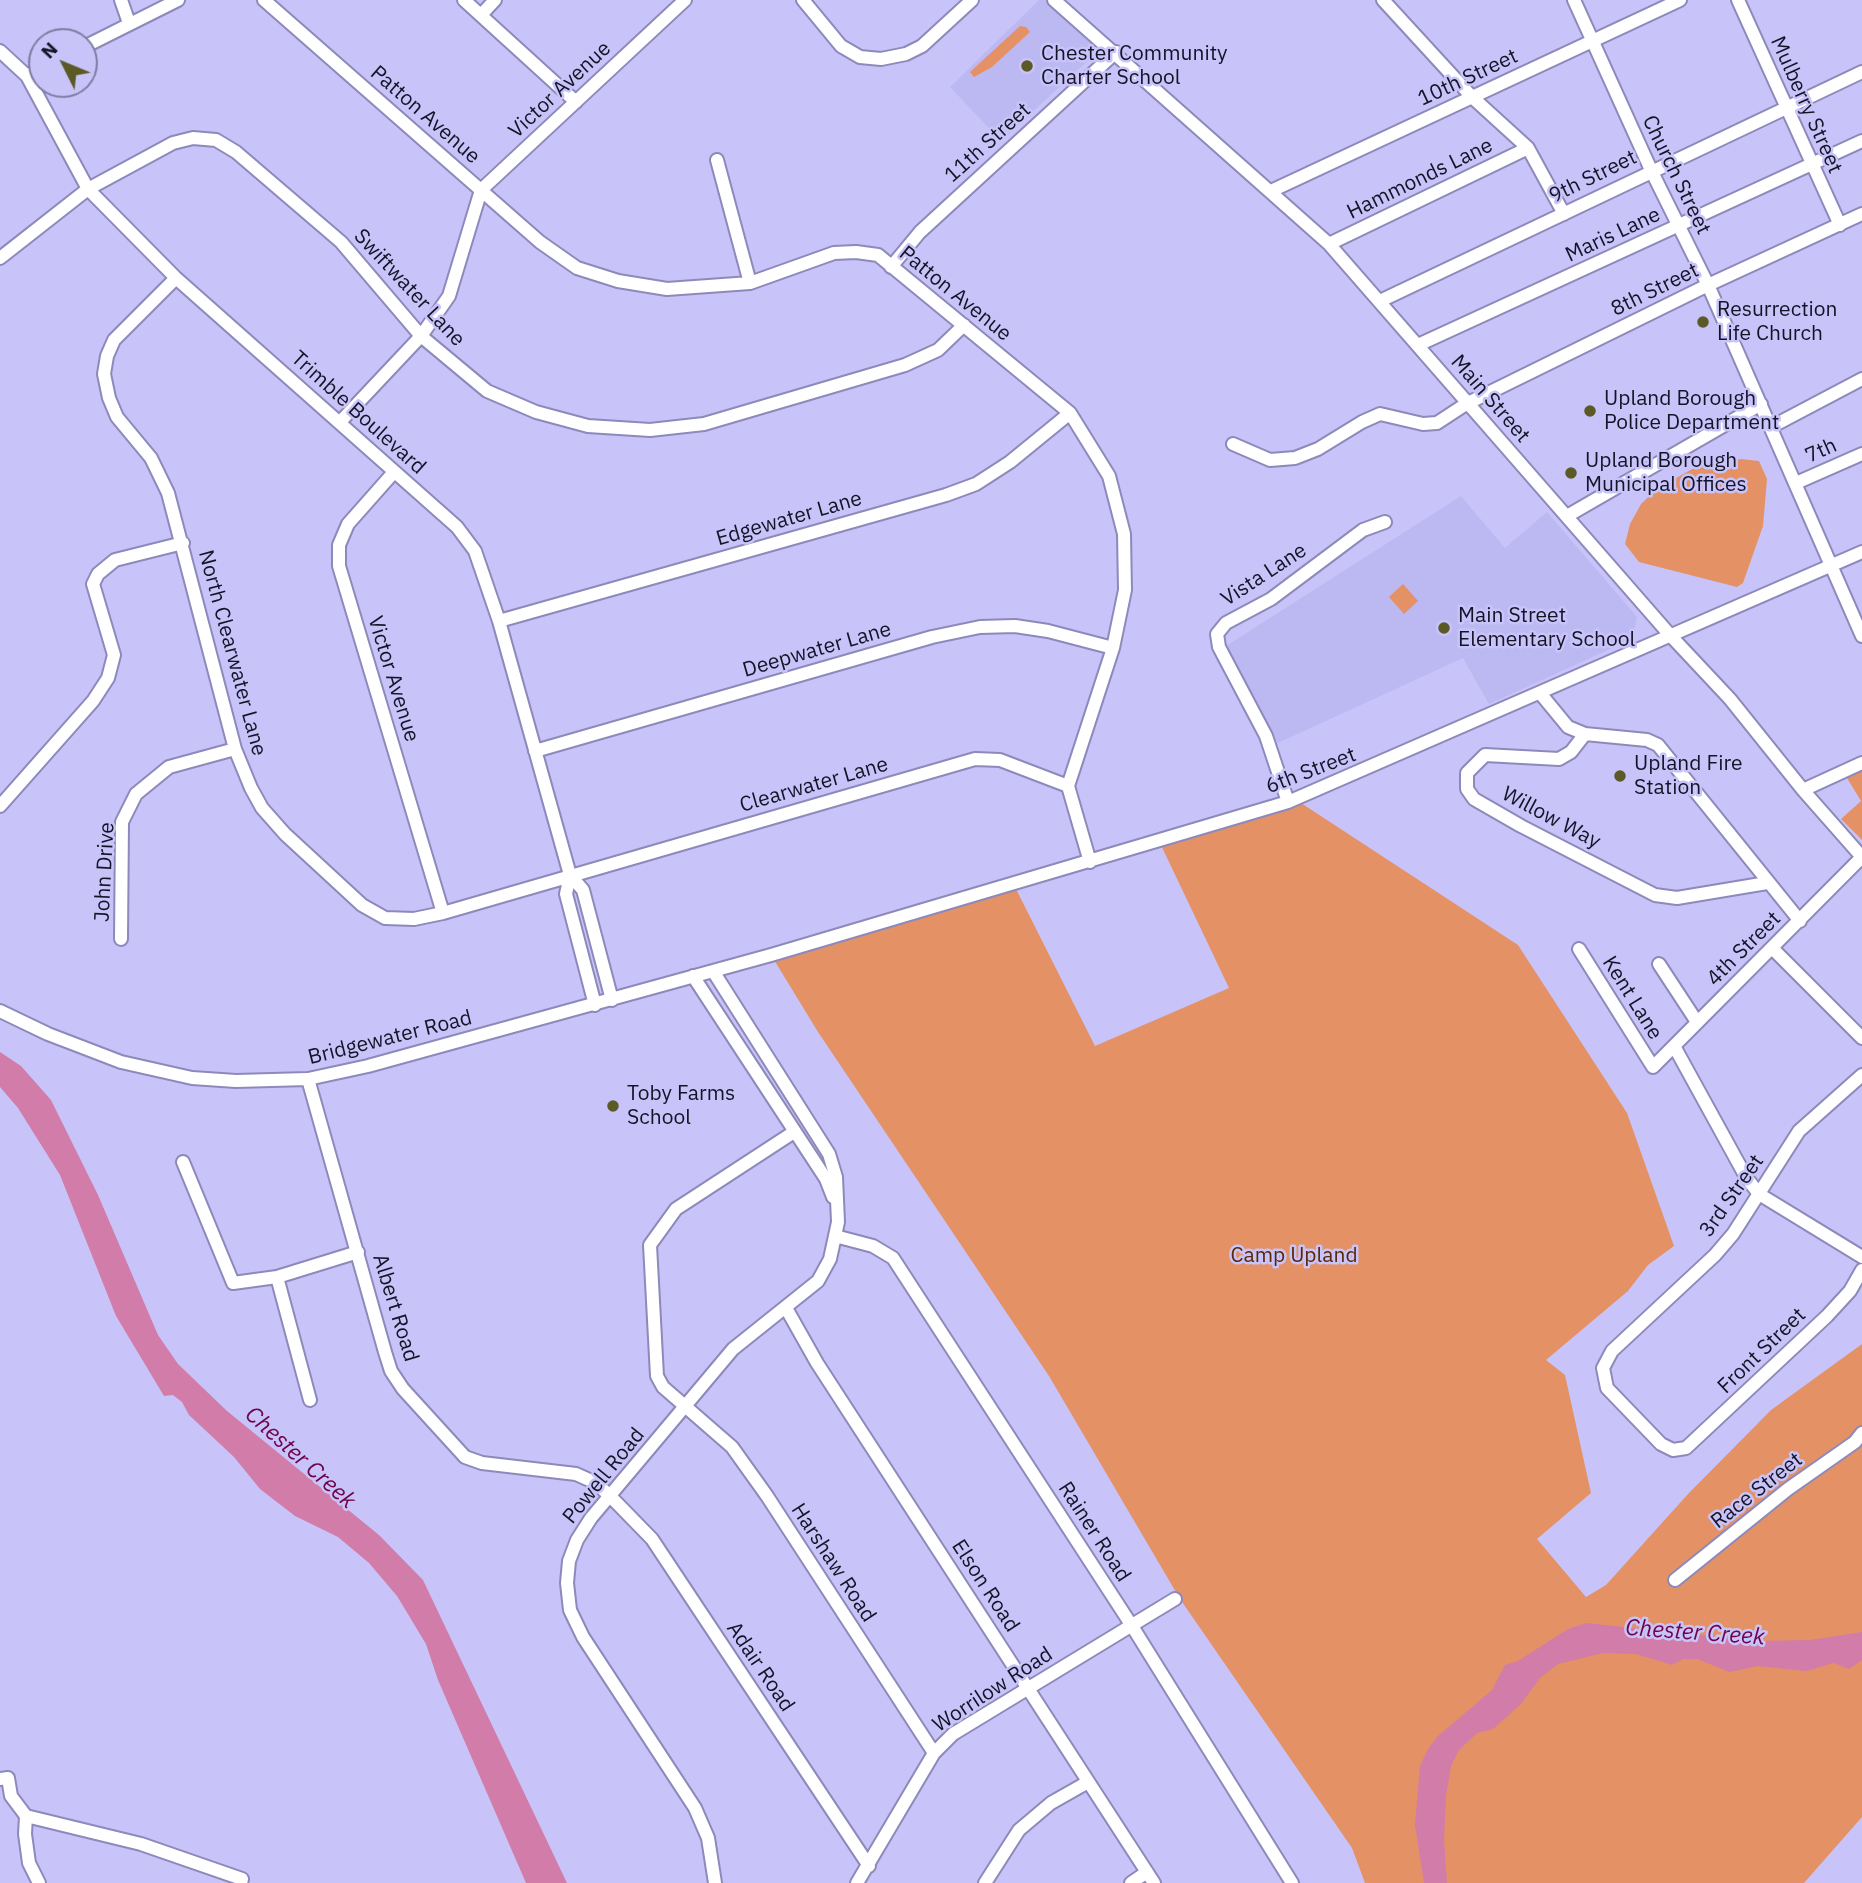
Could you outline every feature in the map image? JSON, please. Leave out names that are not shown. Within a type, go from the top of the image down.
[{"type":"street","points":[[121,0],[129,23]]},
{"type":"street","points":[[98,40],[178,0]]},
{"type":"street","name":"Patton Avenue","points":[[264,0],[540,242],[577,268],[618,281],[667,289],[750,283],[834,253],[878,255],[1070,413],[1109,477],[1124,534],[1125,590],[1113,648],[1068,786]]},
{"type":"street","points":[[464,0],[576,103]]},
{"type":"street","points":[[481,15],[495,0]]},
{"type":"street","name":"Victor Avenue","points":[[481,190],[685,0]]},
{"type":"street","points":[[803,0],[841,47],[860,57],[881,59],[906,54],[922,46],[972,0]]},
{"type":"street","name":"Main Street","points":[[1054,0],[1116,52],[1329,244],[1466,404],[1730,699],[1803,790],[1862,857]]},
{"type":"street","points":[[1383,0],[1472,97],[1528,148],[1564,214]]},
{"type":"street","name":"Church Street","points":[[1574,0],[1651,170],[1708,285],[1862,636]]},
{"type":"street","name":"10th Street","points":[[1271,191],[1680,0]]},
{"type":"street","name":"Mulberry Street","points":[[1738,0],[1840,225]]},
{"type":"street","name":"Trimble Boulevard","points":[[0,51],[27,76],[88,189],[176,278],[457,527],[475,551],[499,621],[570,875],[583,890],[612,1000]]},
{"type":"street","name":"11th Street","points":[[891,267],[920,232],[1116,52]]},
{"type":"street","name":"9th Street","points":[[1380,301],[1862,72]]},
{"type":"street","name":"Swiftwater Lane","points":[[0,258],[88,189],[173,143],[193,138],[216,140],[236,152],[341,242],[421,337],[486,391],[536,412],[588,426],[650,430],[704,424],[905,365],[938,350],[964,325]]},
{"type":"street","name":"Maris Lane","points":[[1418,345],[1862,141]]},
{"type":"street","name":"Hammonds Lane","points":[[1329,244],[1528,148]]},
{"type":"street","points":[[717,160],[750,283]]},
{"type":"street","points":[[340,422],[421,337],[449,296],[481,190]]},
{"type":"street","name":"8th Street","points":[[1233,444],[1270,460],[1295,458],[1318,450],[1362,422],[1380,414],[1423,424],[1437,423],[1466,404],[1708,285],[1862,214]]},
{"type":"street","name":"North Clearwater Lane","points":[[176,278],[114,340],[107,356],[104,374],[117,417],[159,471],[183,543],[235,749],[262,808],[285,834],[362,905],[385,918],[414,919],[443,913],[570,875]]},
{"type":"street","points":[[1771,427],[1862,379]]},
{"type":"street","points":[[1566,516],[1761,404]]},
{"type":"street","name":"Edgewater Lane","points":[[499,621],[946,495],[976,484],[1010,462],[1070,413]]},
{"type":"street","name":"7th","points":[[1796,483],[1862,454]]},
{"type":"street","name":"Victor Avenue","points":[[394,472],[348,524],[339,545],[339,566],[443,913]]},
{"type":"street","name":"Vista Lane","points":[[1289,802],[1266,736],[1219,647],[1217,634],[1226,624],[1270,599],[1363,530],[1385,522]]},
{"type":"street","points":[[0,806],[93,701],[108,678],[114,655],[93,584],[98,574],[115,560],[183,543]]},
{"type":"street","name":"6th Street","points":[[750,961],[1289,802],[1862,551]]},
{"type":"street","name":"Deepwater Lane","points":[[535,751],[932,637],[981,627],[1016,626],[1048,631],[1113,648]]},
{"type":"street","points":[[1540,693],[1568,727],[1585,734],[1647,740],[1658,745],[1718,816],[1767,883],[1800,921]]},
{"type":"street","name":"Willow Way","points":[[1585,734],[1571,752],[1559,759],[1485,755],[1467,773],[1467,789],[1474,799],[1655,895],[1677,898],[1767,883]]},
{"type":"street","name":"John Drive","points":[[121,939],[122,822],[136,794],[169,767],[235,749]]},
{"type":"street","name":"Clearwater Lane","points":[[570,875],[975,759],[1000,760],[1068,786]]},
{"type":"street","points":[[1803,790],[1862,763]]},
{"type":"street","points":[[1068,786],[1090,862]]},
{"type":"street","name":"4th Street","points":[[1653,1067],[1862,857]]},
{"type":"street","name":"Trimble Boulevard","points":[[570,875],[566,894],[595,1005]]},
{"type":"street","points":[[1772,948],[1862,1038]]},
{"type":"street","name":"Kent Lane","points":[[1579,950],[1653,1067]]},
{"type":"street","name":"Bridgewater Road","points":[[0,1011],[105,1056],[168,1074],[219,1081],[308,1079],[595,1005],[750,961]]},
{"type":"street","points":[[1659,964],[1698,1022]]},
{"type":"street","name":"Powell Road","points":[[713,971],[829,1154],[836,1178],[837,1207],[830,1259],[818,1281],[733,1349],[577,1540],[569,1561],[570,1610],[583,1637],[695,1808],[708,1838],[715,1883]]},
{"type":"street","name":"Powell Road","points":[[693,976],[826,1180],[837,1207]]},
{"type":"street","points":[[1674,1046],[1746,1177],[1759,1194],[1862,1257]]},
{"type":"street","name":"3rd Street","points":[[1679,1450],[1661,1444],[1606,1388],[1603,1368],[1612,1351],[1715,1255],[1733,1234],[1799,1130],[1862,1076]]},
{"type":"street","name":"Albert Road","points":[[308,1079],[391,1371],[465,1457],[482,1463],[576,1474],[596,1483],[611,1497]]},
{"type":"street","name":"Harshaw Road","points":[[794,1132],[676,1209],[650,1245],[657,1376],[663,1387],[732,1447],[934,1753]]},
{"type":"street","points":[[183,1162],[233,1283],[277,1277],[358,1252]]},
{"type":"street","name":"Rainer Road","points":[[835,1236],[873,1245],[893,1258],[1132,1626],[1292,1883]]},
{"type":"street","name":"Front Street","points":[[1679,1450],[1696,1441],[1827,1315],[1850,1291],[1862,1270]]},
{"type":"street","points":[[277,1277],[310,1400]]},
{"type":"street","name":"Elson Road","points":[[786,1308],[817,1363],[1150,1877]]},
{"type":"street","name":"Race Street","points":[[1675,1580],[1788,1489],[1855,1442],[1862,1433]]},
{"type":"street","name":"Adair Road","points":[[611,1497],[652,1539],[869,1866]]},
{"type":"street","name":"Worrilow Road","points":[[857,1883],[934,1753],[953,1734],[1175,1600]]},
{"type":"street","points":[[0,1779],[8,1778],[11,1796],[26,1816],[141,1844],[242,1881]]},
{"type":"street","points":[[985,1883],[1019,1830],[1051,1803],[1088,1782]]},
{"type":"street","points":[[26,1816],[24,1835],[29,1863],[39,1883]]},
{"type":"street","points":[[1131,1883],[1150,1877]]},
{"type":"shaded area","name":"Chester Community Charter School","points":[[1039,0],[1045,0],[1096,47],[1095,54],[1001,141],[950,87]]},
{"type":"shaded area","name":"Main Street Elementary School","points":[[1461,496],[1505,548],[1547,512],[1637,617],[1632,639],[1489,704],[1463,658],[1278,743],[1226,646]]},
{"type":"shaded area","points":[[0,1052],[21,1066],[51,1100],[98,1195],[158,1335],[178,1364],[227,1411],[379,1535],[423,1580],[567,1883],[526,1883],[438,1680],[426,1644],[397,1596],[369,1563],[338,1537],[295,1516],[260,1489],[234,1457],[189,1415],[182,1402],[173,1395],[164,1396],[116,1316],[60,1175],[18,1108],[0,1087]]},
{"type":"shaded area","points":[[1586,1623],[1758,1641],[1810,1640],[1862,1632],[1862,1660],[1849,1669],[1833,1663],[1807,1671],[1757,1666],[1730,1672],[1697,1659],[1683,1659],[1672,1665],[1636,1654],[1603,1653],[1558,1664],[1540,1678],[1520,1705],[1493,1729],[1477,1733],[1459,1750],[1451,1766],[1446,1796],[1444,1840],[1447,1883],[1424,1883],[1415,1825],[1420,1766],[1428,1749],[1437,1737],[1492,1690],[1505,1665],[1518,1661],[1568,1629]]},
{"type":"green space","points":[[1020,26],[1026,27],[1030,32],[992,67],[974,77],[970,72]]},
{"type":"green space","points":[[1741,459],[1759,461],[1767,479],[1763,526],[1743,583],[1737,587],[1639,562],[1625,544],[1630,524],[1641,504],[1658,488],[1696,467]]},
{"type":"green space","points":[[1403,584],[1418,601],[1404,614],[1389,597]]},
{"type":"green space","points":[[1862,771],[1862,840],[1841,819],[1861,801],[1847,778]]},
{"type":"green space","name":"Camp Upland","points":[[1301,803],[1518,945],[1627,1113],[1674,1246],[1648,1265],[1628,1291],[1546,1360],[1565,1375],[1591,1493],[1537,1539],[1586,1597],[1606,1585],[1688,1494],[1771,1410],[1862,1344],[1862,1817],[1804,1883],[1365,1883],[1352,1848],[1180,1599],[1049,1376],[818,1032],[771,955],[1014,885],[1095,1046],[1229,988],[1159,841]]},
{"type":"place","name":"Chester Community Charter School","points":[[1027,66]]},
{"type":"place","name":"Resurrection Life Church","points":[[1703,322]]},
{"type":"place","name":"Upland Borough Police Department","points":[[1590,411]]},
{"type":"place","name":"Upland Borough Municipal Offices","points":[[1571,473]]},
{"type":"place","name":"Main Street Elementary School","points":[[1444,628]]},
{"type":"place","name":"Upland Fire Station","points":[[1620,776]]},
{"type":"place","name":"Toby Farms School","points":[[613,1106]]},
{"type":"water label","name":"Chester Creek","points":[[300,1458]]},
{"type":"water label","name":"Chester Creek","points":[[1695,1633]]}]
